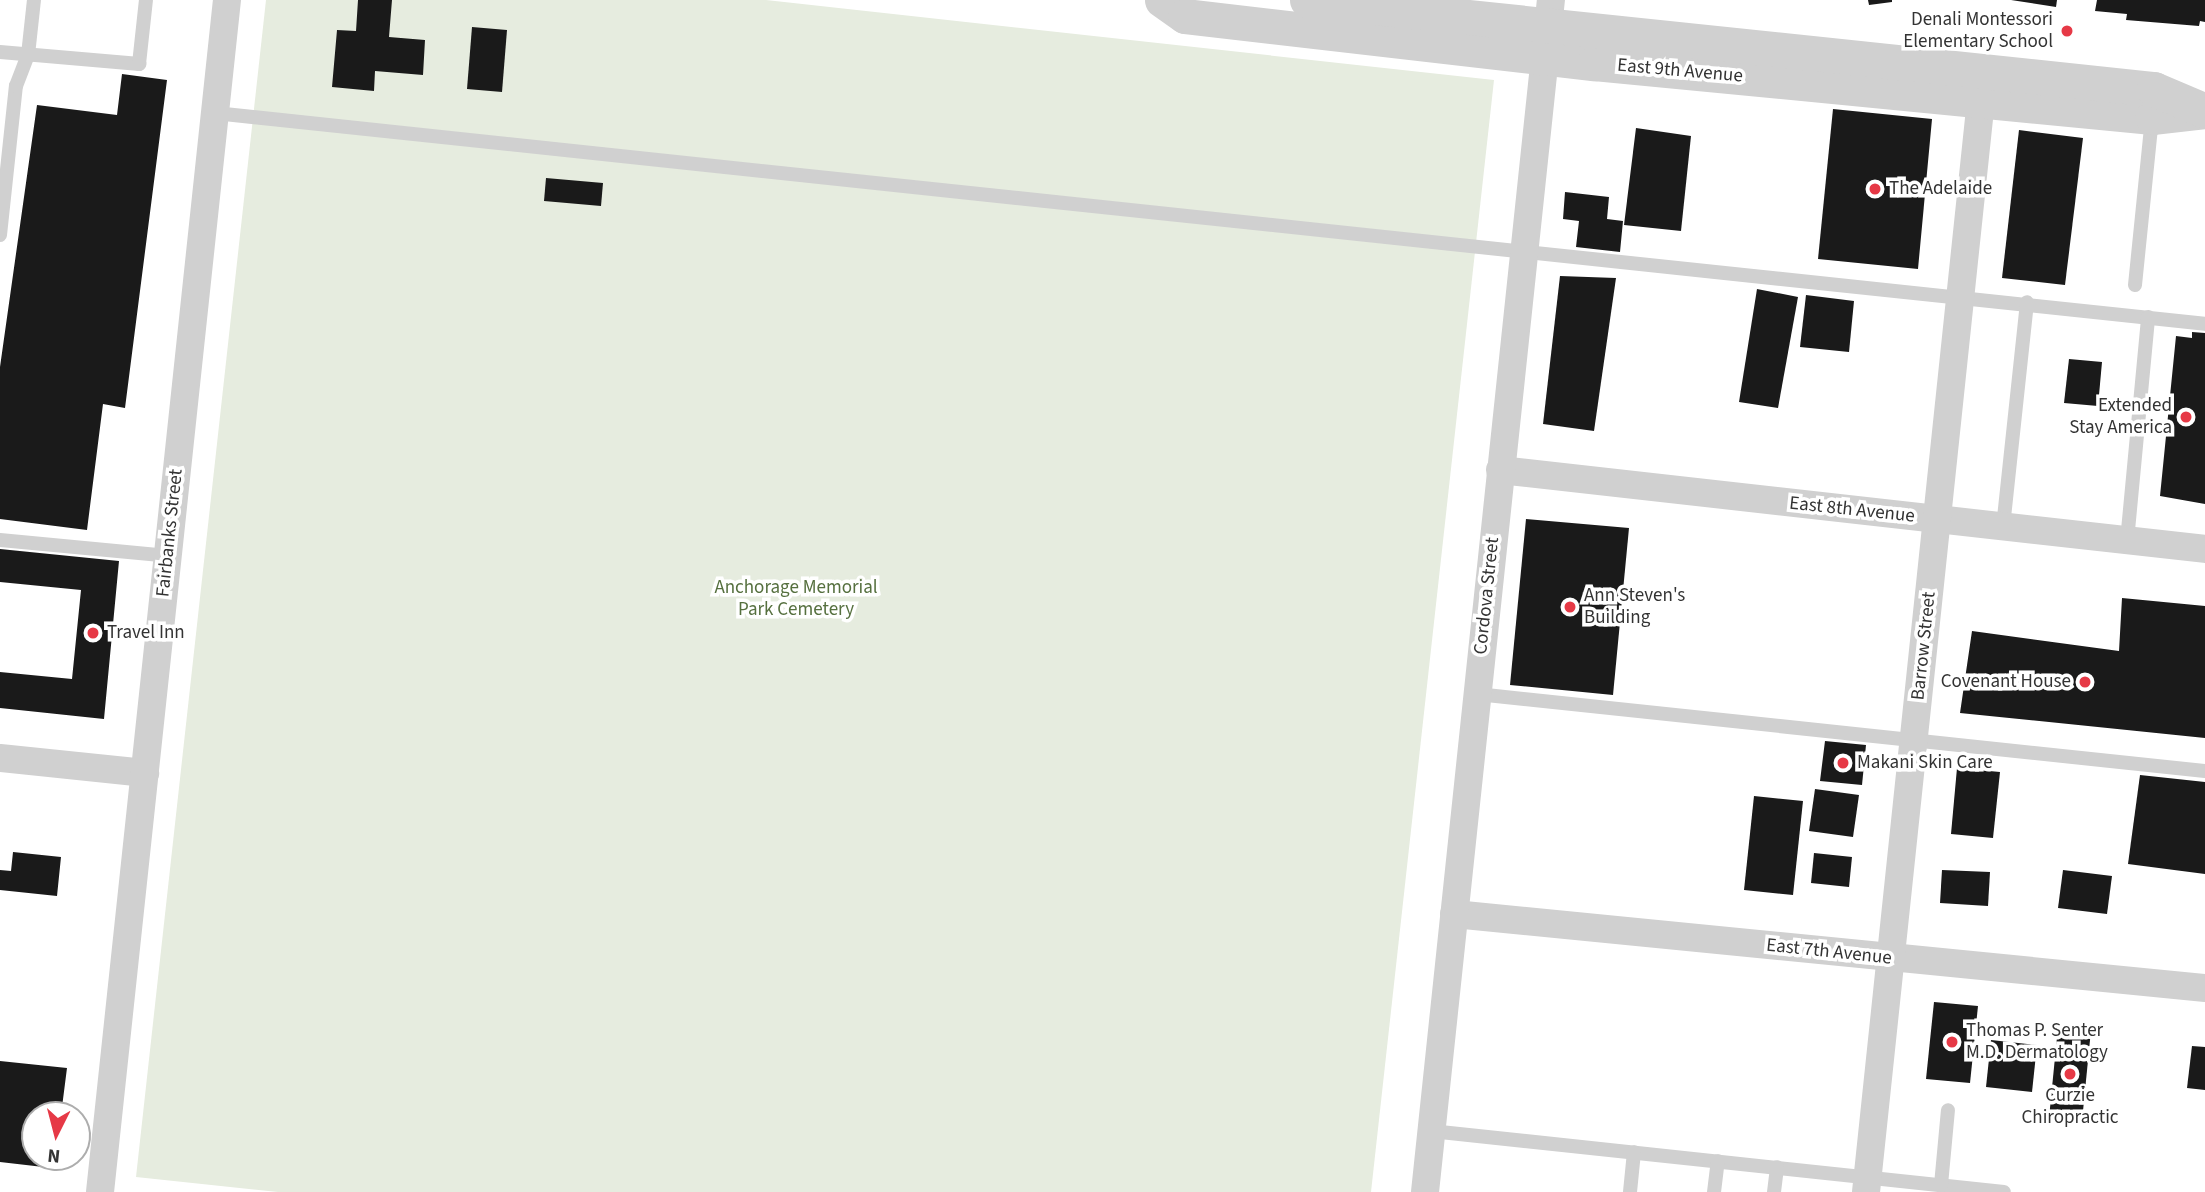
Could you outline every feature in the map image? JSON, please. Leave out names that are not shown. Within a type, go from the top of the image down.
[{"type":"street","name":"Fairbanks Street","points":[[100,1192],[227,0]]},
{"type":"street","name":"East 9th Avenue","points":[[1162,0],[1185,16],[1548,27],[1981,100],[2152,117],[2204,111]]},
{"type":"street","name":"East 9th Avenue","points":[[1307,0],[2154,89],[2204,111]]},
{"type":"street","name":"Cordova Street","points":[[1425,1192],[1548,27]]},
{"type":"street","name":"Barrow Street","points":[[1867,1184],[1981,100]]},
{"type":"street","name":"East 8th Avenue","points":[[1500,470],[2205,549]]},
{"type":"street","points":[[0,758],[145,773]]},
{"type":"street","name":"East 7th Avenue","points":[[1454,914],[2205,988]]},
{"type":"lane","points":[[0,235],[16,86],[28,55],[34,0]]},
{"type":"lane","points":[[0,52],[139,64],[146,0]]},
{"type":"lane","points":[[215,113],[2027,302],[2205,324]]},
{"type":"lane","points":[[2135,285],[2152,117]]},
{"type":"lane","points":[[2003,527],[2027,302]]},
{"type":"lane","points":[[2127,541],[2148,317]]},
{"type":"lane","points":[[0,540],[168,556]]},
{"type":"lane","points":[[1477,694],[2205,771]]},
{"type":"lane","points":[[1941,1185],[1948,1110]]},
{"type":"lane","points":[[1432,1131],[1777,1167],[1867,1184],[1941,1185],[2004,1192]]},
{"type":"lane","points":[[1630,1192],[1634,1152]]},
{"type":"lane","points":[[1714,1192],[1718,1161]]},
{"type":"lane","points":[[1774,1192],[1777,1167]]},
{"type":"green space","name":"Anchorage Memorial Park Cemetery","points":[[266,0],[766,0],[1494,80],[1371,1192],[278,1192],[136,1177]]},
{"type":"building","points":[[358,0],[392,0],[389,37],[425,40],[423,75],[375,71],[374,91],[332,87],[337,30],[356,31]]},
{"type":"building","name":"Denali Montessori Elementary School","points":[[1868,0],[1892,0],[1892,2],[1869,5]]},
{"type":"building","name":"Denali Montessori Elementary School","points":[[2011,0],[2057,0],[2056,7]]},
{"type":"building","name":"Denali Montessori Elementary School","points":[[2097,0],[2205,0],[2205,22],[2200,21],[2199,26],[2126,20],[2127,14],[2095,11]]},
{"type":"building","points":[[472,27],[507,30],[502,92],[467,89]]},
{"type":"building","points":[[122,74],[167,80],[125,408],[103,404],[87,530],[0,519],[0,367],[37,105],[117,115]]},
{"type":"building","name":"The Adelaide","points":[[1833,109],[1932,119],[1918,269],[1818,259]]},
{"type":"building","points":[[1636,128],[1691,136],[1681,231],[1624,225]]},
{"type":"building","points":[[2019,130],[2083,138],[2065,285],[2002,278]]},
{"type":"building","points":[[546,178],[603,183],[601,206],[544,201]]},
{"type":"building","points":[[1565,192],[1609,197],[1607,219],[1623,221],[1620,252],[1576,247],[1579,221],[1563,219]]},
{"type":"building","points":[[1560,276],[1616,278],[1594,431],[1543,424]]},
{"type":"building","points":[[1757,289],[1798,297],[1778,408],[1739,402]]},
{"type":"building","points":[[1806,295],[1854,301],[1849,352],[1800,347]]},
{"type":"building","name":"Extended Stay America","points":[[2192,332],[2205,333],[2205,504],[2160,496],[2176,336],[2192,338]]},
{"type":"building","points":[[2069,359],[2102,362],[2098,406],[2064,403]]},
{"type":"building","name":"Ann Steven's Building","points":[[1526,519],[1629,528],[1613,695],[1510,685]]},
{"type":"building","name":"Travel Inn","points":[[0,549],[119,561],[104,719],[0,708],[0,672],[72,679],[81,590],[0,582]]},
{"type":"building","name":"Covenant House","points":[[2122,598],[2205,606],[2205,738],[1960,713],[1972,631],[2119,651]]},
{"type":"building","name":"Makani Skin Care","points":[[1825,741],[1866,745],[1862,785],[1820,781]]},
{"type":"building","points":[[1957,768],[2000,772],[1993,838],[1951,834]]},
{"type":"building","points":[[2140,775],[2205,782],[2205,874],[2128,864]]},
{"type":"building","points":[[1815,789],[1859,795],[1853,837],[1809,831]]},
{"type":"building","points":[[1754,796],[1803,801],[1793,895],[1744,890]]},
{"type":"building","points":[[13,852],[61,857],[57,896],[0,890],[0,870],[11,871]]},
{"type":"building","points":[[1814,853],[1852,857],[1849,887],[1811,883]]},
{"type":"building","points":[[1942,870],[1990,872],[1988,906],[1940,903]]},
{"type":"building","points":[[2063,870],[2112,876],[2107,914],[2058,908]]},
{"type":"building","name":"Thomas P. Senter M.D. Dermatology","points":[[1934,1002],[1978,1006],[1970,1083],[1926,1079]]},
{"type":"building","name":"Curzie Chiropractic","points":[[2058,1027],[2091,1030],[2082,1121],[2049,1118]]},
{"type":"building","points":[[1991,1040],[2037,1045],[2032,1092],[1986,1087]]},
{"type":"building","points":[[2192,1046],[2205,1047],[2205,1090],[2187,1088]]},
{"type":"building","points":[[0,1061],[67,1068],[63,1101],[21,1101],[21,1164],[0,1162]]},
{"type":"place","name":"Denali Montessori Elementary School","points":[[2067,31]]},
{"type":"place","name":"The Adelaide","points":[[1875,189]]},
{"type":"place","name":"Extended Stay America","points":[[2186,417]]},
{"type":"place","name":"Ann Steven's Building","points":[[1570,607]]},
{"type":"place","name":"Travel Inn","points":[[93,633]]},
{"type":"place","name":"Covenant House","points":[[2085,682]]},
{"type":"place","name":"Makani Skin Care","points":[[1843,763]]},
{"type":"place","name":"Thomas P. Senter M.D. Dermatology","points":[[1952,1042]]},
{"type":"place","name":"Curzie Chiropractic","points":[[2070,1074]]}]
